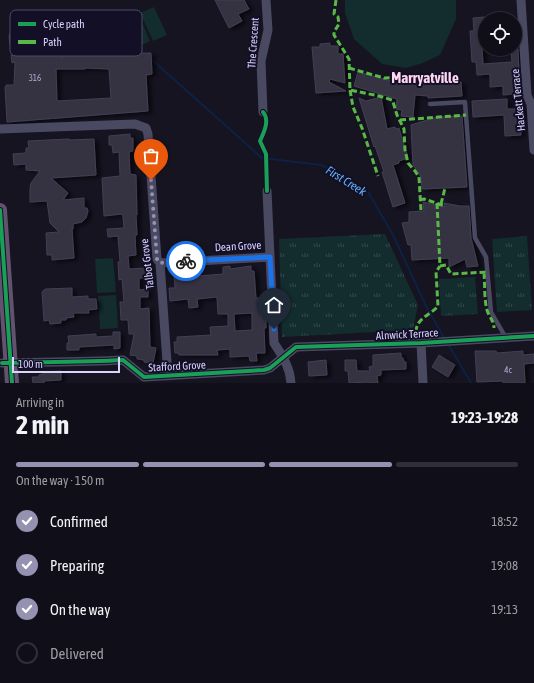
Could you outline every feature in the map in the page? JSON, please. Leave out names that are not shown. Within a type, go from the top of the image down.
[{"type":"highway","points":[[0,210],[6,363],[3,383]]},
{"type":"highway","points":[[0,337],[12,383]]},
{"type":"street","name":"The Crescent","points":[[263,112],[261,61],[268,30],[266,0]]},
{"type":"street","name":"Hackett Terrace","points":[[521,0],[527,94],[531,104],[534,150]]},
{"type":"street","name":"Talbot Grove","points":[[0,129],[135,124],[146,128],[148,134],[157,259],[160,263],[168,376]]},
{"type":"street","name":"Dean Grove","points":[[267,191],[274,343],[291,372],[291,383]]},
{"type":"street","name":"Dean Grove","points":[[160,263],[270,257]]},
{"type":"street","name":"Alnwick Terrace","points":[[283,356],[296,347],[421,343],[534,336]]},
{"type":"street","points":[[421,343],[423,383]]},
{"type":"street","name":"Stafford Grove","points":[[6,363],[123,360],[144,377],[264,370],[270,368],[283,356]]},
{"type":"lane","points":[[430,104],[465,102],[475,238],[486,257],[491,312],[506,338]]},
{"type":"green space","points":[[345,0],[456,0],[456,19],[440,55],[423,63],[406,68],[382,64],[354,39],[345,13]]},
{"type":"green space","points":[[154,7],[167,35],[153,41],[142,17],[142,12]]},
{"type":"green space","points":[[142,22],[150,41],[142,45]]},
{"type":"green space","points":[[385,234],[418,305],[413,330],[282,337],[279,239]]},
{"type":"green space","points":[[527,236],[532,310],[497,312],[492,239]]},
{"type":"green space","points":[[113,258],[116,292],[97,293],[95,259]]},
{"type":"green space","points":[[475,277],[478,314],[441,316],[439,279]]},
{"type":"green space","points":[[116,295],[118,328],[100,329],[98,296]]},
{"type":"building","points":[[215,0],[244,0],[249,9],[238,14],[242,21],[229,28]]},
{"type":"building","points":[[473,18],[478,18],[478,56],[483,56],[483,64],[512,62],[512,56],[518,56],[519,73],[514,73],[515,89],[513,89],[513,94],[503,95],[503,86],[490,87],[490,74],[477,75],[476,62],[472,62],[470,31],[474,31]]},
{"type":"building","points":[[330,43],[330,46],[338,46],[338,54],[343,54],[345,83],[330,79],[329,82],[346,91],[316,93],[312,47],[320,47],[320,44]]},
{"type":"building","points":[[142,53],[151,53],[152,74],[146,75],[148,111],[7,122],[5,87],[6,85],[14,85],[15,62],[12,63],[11,56],[60,56],[62,59],[62,56],[142,56]],"holes":[[[56,69],[109,69],[111,98],[57,101]]]},
{"type":"building","points":[[358,72],[391,81],[391,78],[429,80],[428,83],[461,82],[462,96],[428,98],[428,96],[415,95],[413,117],[401,116],[402,110],[396,109],[397,99],[354,86]]},
{"type":"building","points":[[381,97],[387,129],[395,127],[396,129],[399,128],[408,158],[393,165],[405,203],[393,207],[382,172],[384,172],[375,146],[374,147],[359,98],[366,101]]},
{"type":"building","points":[[507,99],[507,109],[523,109],[523,116],[520,116],[521,135],[505,136],[504,115],[473,117],[472,101]]},
{"type":"building","points":[[462,116],[467,187],[422,189],[421,177],[413,165],[411,125],[437,117]]},
{"type":"building","points":[[130,134],[130,138],[133,138],[133,151],[129,152],[130,174],[136,175],[137,235],[135,235],[136,255],[128,256],[129,269],[145,268],[146,278],[139,278],[139,290],[148,289],[148,297],[140,297],[140,309],[149,308],[150,347],[156,348],[153,363],[144,362],[144,360],[137,359],[137,356],[130,355],[134,334],[129,334],[128,320],[121,320],[120,302],[124,302],[122,279],[119,280],[118,262],[120,262],[118,236],[108,237],[107,229],[124,228],[123,216],[122,214],[104,216],[102,178],[120,176],[119,152],[113,153],[112,145],[109,145],[109,136]]},
{"type":"building","points":[[94,139],[96,175],[51,178],[68,193],[63,200],[84,198],[84,208],[87,208],[88,211],[86,218],[82,222],[73,224],[74,258],[52,260],[52,255],[47,255],[46,233],[59,232],[50,223],[47,201],[30,202],[31,183],[40,171],[26,170],[26,164],[14,165],[13,154],[26,153],[26,148],[29,148],[28,141]]},
{"type":"building","points":[[423,202],[445,207],[444,203],[469,206],[471,238],[478,266],[467,267],[465,259],[449,267],[449,258],[412,260],[411,245],[408,245],[402,223],[409,222],[409,212],[424,211]]},
{"type":"building","points":[[230,266],[230,269],[251,266],[251,271],[254,271],[256,298],[260,298],[261,317],[266,316],[266,328],[264,328],[265,353],[256,353],[257,361],[250,361],[249,356],[230,357],[230,349],[217,350],[218,355],[179,355],[178,353],[175,353],[174,342],[177,342],[177,337],[211,335],[210,327],[228,326],[228,314],[218,314],[217,297],[197,299],[198,307],[189,308],[188,299],[170,301],[169,288],[175,288],[174,276],[186,277],[223,274],[223,267]],"holes":[[[252,313],[252,330],[235,331],[234,314]]]},
{"type":"building","points":[[72,288],[72,297],[88,296],[88,299],[96,299],[97,309],[88,310],[89,313],[73,313],[74,317],[61,320],[61,323],[50,324],[49,320],[44,321],[42,292],[45,289]]},
{"type":"building","points":[[113,332],[120,332],[120,348],[114,349],[114,345],[79,347],[79,350],[67,350],[67,343],[69,343],[68,336],[96,334],[96,337],[113,336]]},
{"type":"building","points":[[475,351],[496,351],[497,353],[523,351],[523,355],[534,354],[534,363],[524,364],[525,383],[503,383],[503,381],[477,382]]},
{"type":"building","points":[[401,353],[401,358],[403,358],[404,362],[406,362],[406,369],[381,370],[381,375],[377,376],[378,383],[349,383],[348,371],[345,371],[345,360],[356,360],[357,371],[370,371],[369,367],[373,366],[373,355]]},
{"type":"building","points":[[439,355],[455,365],[448,377],[432,367]]},
{"type":"building","points":[[326,360],[327,375],[309,376],[308,362]]},
{"type":"building","points":[[61,371],[61,380],[33,383],[32,377],[39,377],[39,375],[43,374],[43,372]]},
{"type":"waterway","name":"First Creek","points":[[150,58],[262,158],[321,165],[344,176],[368,192],[393,235],[427,308],[445,339]]},
{"type":"waterway","name":"First Creek","points":[[448,344],[471,383]]},
{"type":"marked path","points":[[336,0],[334,14],[338,17],[339,24],[334,32],[334,35],[349,59],[350,90],[392,100],[404,129],[405,150],[408,163],[419,177],[421,211]]},
{"type":"marked path","points":[[349,68],[384,78],[412,77],[420,79]]},
{"type":"marked path","points":[[350,90],[353,107],[362,128],[378,176]]},
{"type":"marked path","points":[[400,120],[466,115]]},
{"type":"marked path","points":[[441,204],[445,188]]},
{"type":"marked path","points":[[420,200],[424,199],[445,206]]},
{"type":"marked path","points":[[437,203],[440,266],[446,265],[451,274],[488,272]]},
{"type":"marked path","points":[[416,332],[418,323],[438,306],[436,272],[440,266]]},
{"type":"marked path","points":[[484,273],[486,306],[494,328]]},
{"type":"cycle path","points":[[263,112],[266,122],[265,130],[260,141],[266,154],[267,191]]},
{"type":"cycle path","points":[[0,210],[12,383]]},
{"type":"cycle path","points":[[2,363],[123,360],[144,377],[264,370],[270,368],[296,347],[421,343],[534,336]]},
{"type":"way so far","points":[[151,180],[157,259],[160,263],[186,261]]},
{"type":"district","name":"Marryatville","points":[[425,78]]},
{"type":"route","points":[[186,261],[270,257],[274,329]]}]
